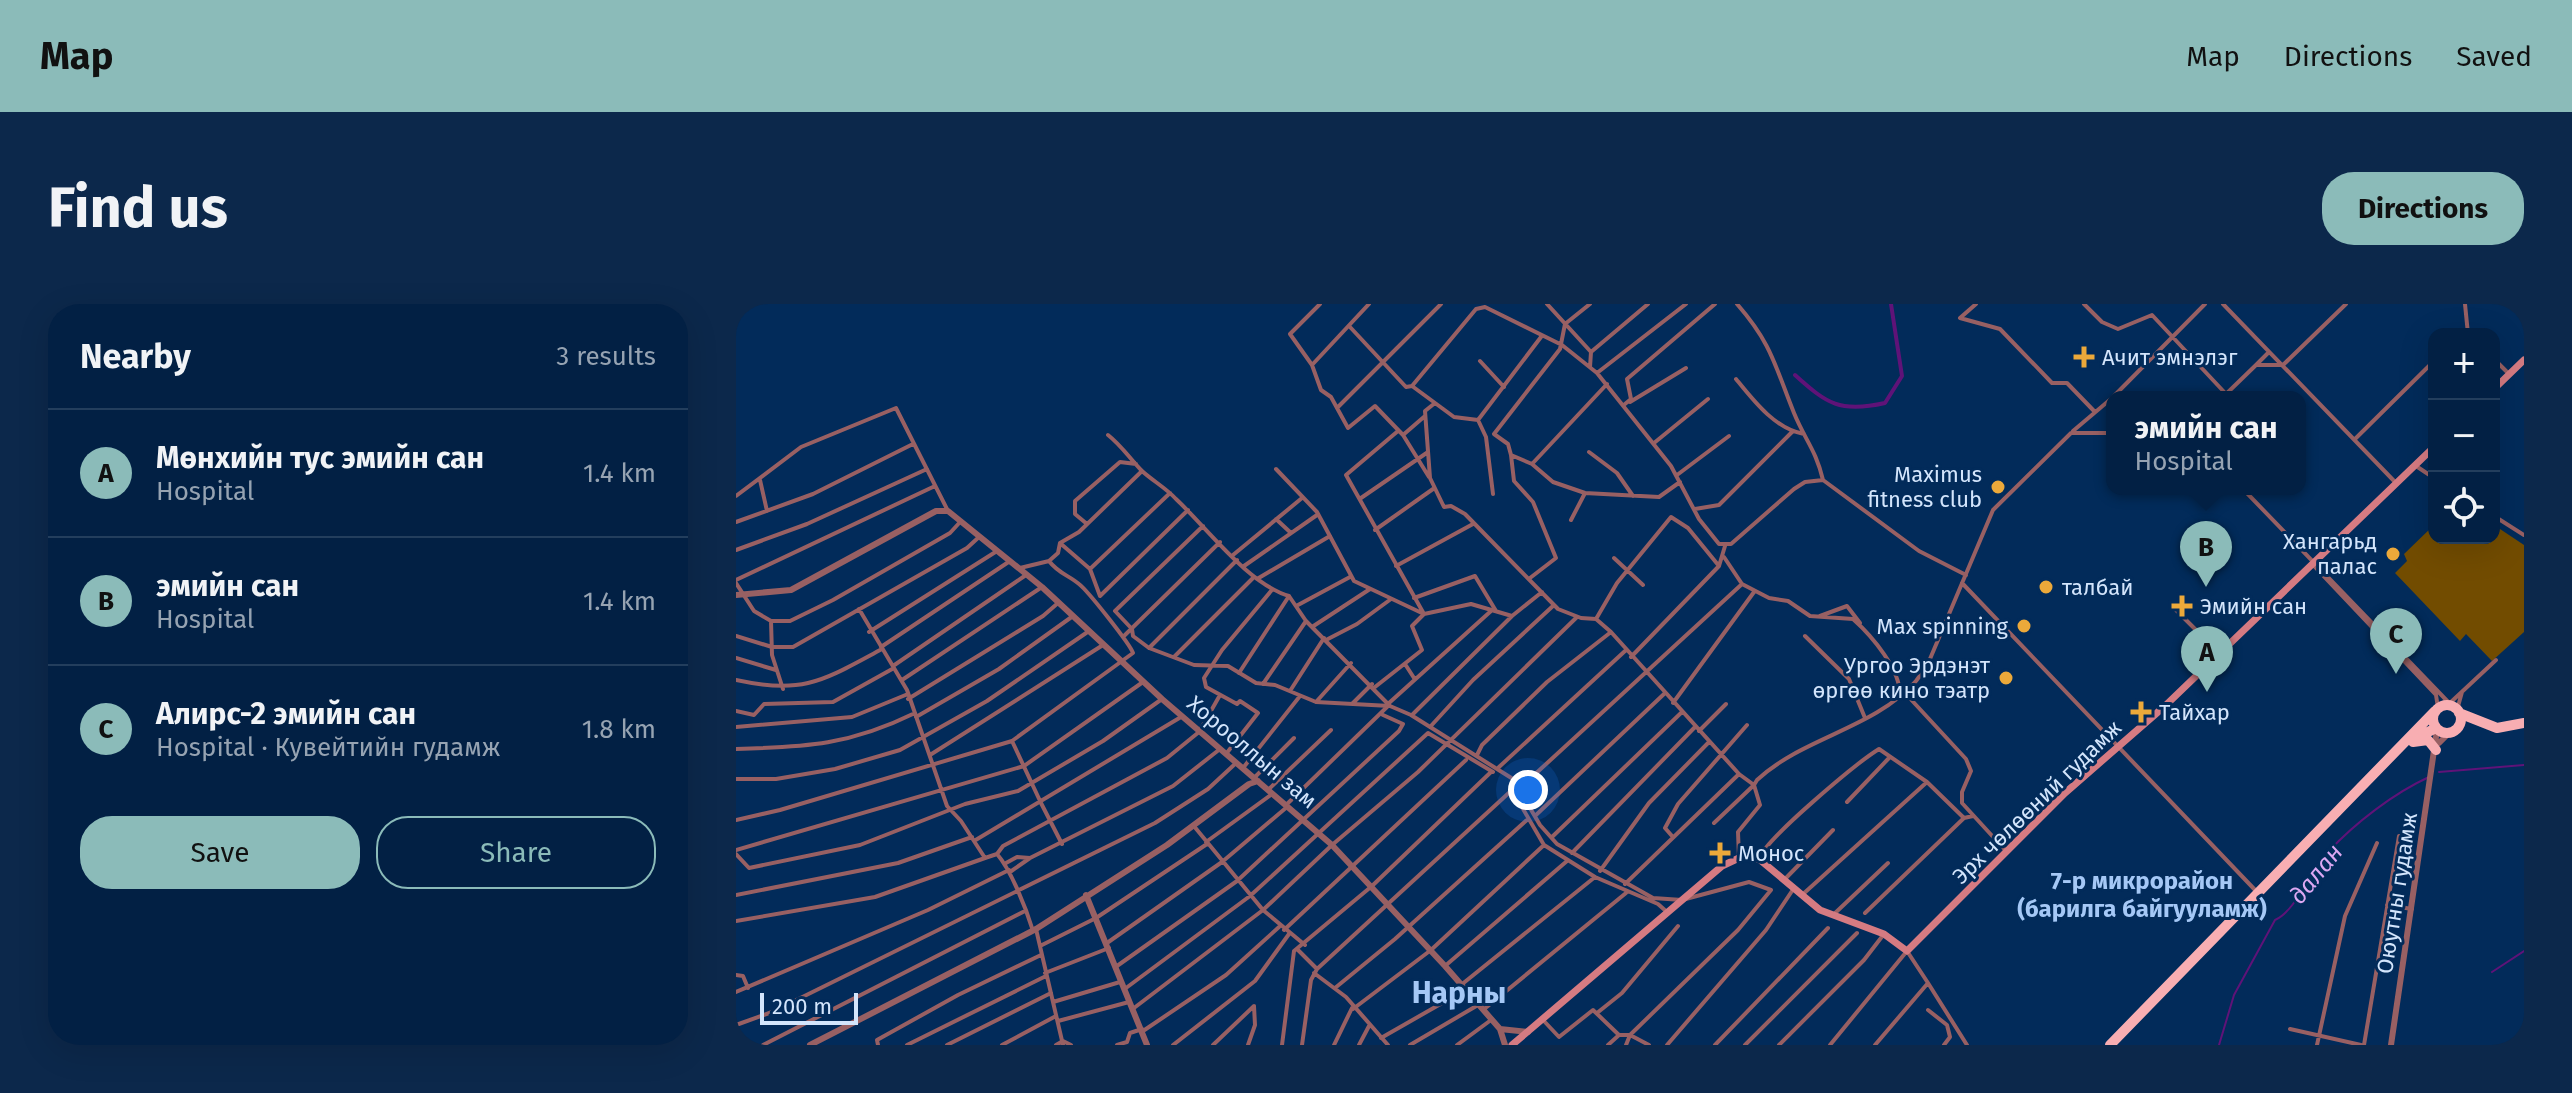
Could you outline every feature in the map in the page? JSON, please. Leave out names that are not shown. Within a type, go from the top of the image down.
[{"type":"highway","points":[[2444,731],[2460,723],[2455,708]]},
{"type":"highway","points":[[2110,1045],[2437,710],[2455,708],[2483,725],[2497,728],[2524,723]]},
{"type":"highway","points":[[2437,710],[2432,718],[2444,731]]},
{"type":"highway","points":[[2360,791],[2369,788],[2424,732],[2483,725]]},
{"type":"highway","points":[[2411,743],[2428,740],[2436,748]]},
{"type":"main road","points":[[2500,383],[2524,360]]},
{"type":"main road","name":"Эрх чөлөөний гудамж","points":[[1907,951],[2065,793],[2220,654],[2428,453]]},
{"type":"main road","points":[[1512,1045],[1722,866],[1739,858],[1759,859],[1832,917],[1884,934],[1907,951]]},
{"type":"street","points":[[1320,304],[1290,334],[1312,365],[1321,390],[1337,408],[1348,428],[1375,406],[1401,433],[1430,478]]},
{"type":"street","points":[[1312,365],[1369,304]]},
{"type":"street","points":[[1337,408],[1441,304]]},
{"type":"street","points":[[1547,304],[1591,352]]},
{"type":"street","points":[[1486,437],[1494,434],[1562,345],[1565,324],[1590,304]]},
{"type":"street","points":[[1590,367],[1591,352],[1648,304]]},
{"type":"street","points":[[1597,373],[1686,304]]},
{"type":"street","points":[[1625,404],[1631,399],[1627,379],[1715,304]]},
{"type":"street","points":[[1737,304],[1769,347],[1804,434],[1820,460],[1823,480]]},
{"type":"street","points":[[1976,304],[1960,318],[2000,329],[2052,383],[2067,383],[2095,412]]},
{"type":"street","points":[[2084,304],[2102,322],[2118,329],[2129,328],[2152,315],[2220,391]]},
{"type":"street","points":[[2120,391],[2205,304]]},
{"type":"street","points":[[2223,304],[2396,483]]},
{"type":"street","points":[[2256,365],[2283,365],[2346,304]]},
{"type":"street","points":[[2465,304],[2465,328]]},
{"type":"street","points":[[1350,327],[1406,387],[1412,386],[1480,307],[1562,345],[1597,373],[1625,404],[1677,475],[1713,539],[1725,546]]},
{"type":"street","points":[[1478,420],[1541,337]]},
{"type":"street","points":[[2229,391],[2270,352]]},
{"type":"street","points":[[1480,361],[1504,387]]},
{"type":"street","points":[[2500,365],[2509,374]]},
{"type":"street","points":[[2355,439],[2428,367]]},
{"type":"street","points":[[1625,404],[1686,368]]},
{"type":"street","points":[[1736,379],[1755,403],[1792,432],[1804,434]]},
{"type":"street","points":[[1532,464],[1607,384]]},
{"type":"street","points":[[1412,386],[1454,417],[1478,420]]},
{"type":"street","points":[[1654,443],[1708,399]]},
{"type":"street","points":[[1435,403],[1425,411],[1430,478],[1444,507],[1451,506],[1473,524],[1554,605],[1577,617],[1596,619],[1611,632],[1664,694],[1739,774],[1754,785],[1760,805],[1738,832],[1739,858]]},
{"type":"street","points":[[1714,823],[1763,775],[1905,693],[1927,666],[1993,510],[2071,433],[2106,403]]},
{"type":"street","points":[[736,496],[801,447],[896,408],[948,511],[936,511],[791,590],[739,595]]},
{"type":"street","points":[[1424,614],[1346,475],[1425,416]]},
{"type":"street","points":[[1478,420],[1486,437],[1493,494]]},
{"type":"street","points":[[1695,509],[1719,505],[1792,432]]},
{"type":"street","points":[[2071,433],[2106,433]]},
{"type":"street","points":[[1494,434],[1508,444],[1514,481],[1533,502],[1556,558],[1530,578]]},
{"type":"street","points":[[1108,435],[1127,449],[1142,471],[1170,493],[1256,578],[1271,591],[1289,596],[1306,621],[1351,663],[1389,706]]},
{"type":"street","points":[[1677,475],[1729,436]]},
{"type":"street","points":[[736,522],[813,494],[913,444]]},
{"type":"street","points":[[1361,498],[1428,451]]},
{"type":"street","points":[[1589,452],[1617,473],[1633,496]]},
{"type":"street","points":[[1511,455],[1532,464],[1553,482],[1585,493],[1659,497],[1680,482]]},
{"type":"street","points":[[1087,524],[1075,514],[1075,501],[1120,462],[1136,464]]},
{"type":"street","points":[[2415,465],[2428,474]]},
{"type":"street","points":[[736,550],[807,524],[927,469]]},
{"type":"street","points":[[1276,469],[1318,514],[1350,577],[1424,614]]},
{"type":"street","points":[[1020,568],[1049,561],[1058,553],[1060,543],[1087,524],[1142,471]]},
{"type":"street","points":[[760,480],[767,511]]},
{"type":"street","points":[[1631,657],[1719,566],[1725,546],[1805,482],[1823,480],[1919,551],[1966,575]]},
{"type":"street","points":[[935,486],[736,582],[739,595],[754,611],[771,621],[790,621],[950,533],[961,521]]},
{"type":"street","points":[[1375,530],[1433,489]]},
{"type":"street","points":[[1090,569],[1170,493]]},
{"type":"street","points":[[1571,520],[1585,493]]},
{"type":"street","points":[[2249,495],[2436,695],[2437,710]]},
{"type":"street","points":[[1149,648],[1235,557],[1302,497]]},
{"type":"street","points":[[1060,543],[1090,569],[1100,596],[1188,510]]},
{"type":"street","name":"Хорооллын зам","points":[[948,511],[1042,587],[1162,699],[1352,864],[1500,1029],[1505,1045]]},
{"type":"street","points":[[1244,566],[1318,514]]},
{"type":"street","points":[[1596,619],[1627,570],[1671,517],[1690,530],[1719,566]]},
{"type":"street","points":[[1276,519],[1291,533]]},
{"type":"street","points":[[2500,520],[2524,535]]},
{"type":"street","points":[[1396,566],[1473,524]]},
{"type":"street","points":[[1203,526],[1115,611],[1132,629],[1133,636],[1149,648],[1194,665],[1228,666],[1263,684],[1316,702],[1389,706],[1411,715],[1477,755],[1520,788],[1552,837],[1569,851],[1653,898],[1682,900],[1749,882],[1771,890],[1738,930],[1630,1035],[1626,1045]]},
{"type":"street","points":[[1174,657],[1256,578],[1330,536]]},
{"type":"street","points":[[736,636],[772,647],[793,647],[967,548],[979,537]]},
{"type":"street","points":[[1125,635],[1220,542]]},
{"type":"street","points":[[869,632],[997,551]]},
{"type":"street","points":[[1724,557],[1742,584],[1754,592],[1788,601],[1810,616],[1853,619],[1865,629]]},
{"type":"street","points":[[1614,558],[1643,585]]},
{"type":"street","points":[[736,680],[783,689],[821,681],[882,648],[1010,561]]},
{"type":"street","points":[[736,820],[1012,741],[1122,663],[1133,653],[1125,635],[1114,630],[1080,584],[1059,573],[1049,561]]},
{"type":"street","points":[[2313,564],[2455,708]]},
{"type":"street","points":[[754,715],[764,704],[833,702],[893,667],[1027,575]]},
{"type":"street","points":[[1414,598],[1475,576],[1494,612]]},
{"type":"street","points":[[1298,605],[1350,577]]},
{"type":"street","points":[[1962,583],[2259,894]]},
{"type":"street","points":[[1520,788],[1742,584]]},
{"type":"street","points":[[902,680],[1042,587]]},
{"type":"street","points":[[1312,627],[1370,589]]},
{"type":"street","points":[[736,992],[928,910],[1010,871],[1173,786],[1223,752],[1258,713],[1240,701],[1237,704],[1220,695],[1204,683],[1222,650],[1271,591]]},
{"type":"street","points":[[1411,715],[1512,616],[1542,592]]},
{"type":"street","points":[[1673,703],[1754,592]]},
{"type":"street","points":[[1239,673],[1289,596]]},
{"type":"street","points":[[1290,691],[1325,639],[1357,624],[1392,598]]},
{"type":"street","points":[[736,727],[852,717],[908,696],[1043,616],[1059,602]]},
{"type":"street","points":[[1352,704],[1422,650],[1412,626],[1424,614],[1471,604],[1512,616]]},
{"type":"street","points":[[1430,727],[1473,680],[1554,605]]},
{"type":"street","points":[[1818,617],[1839,606],[1847,606],[1893,672],[1901,687],[1900,698]]},
{"type":"street","points":[[2172,606],[2220,654]]},
{"type":"street","points":[[859,609],[869,632],[902,680],[940,787],[952,811],[985,858]]},
{"type":"street","points":[[907,1045],[1108,946],[1222,862],[1287,806],[1383,715],[1414,678],[1494,612]]},
{"type":"street","points":[[736,749],[817,746],[872,734],[915,715],[999,669],[1073,616]]},
{"type":"street","points":[[1002,1045],[1058,1018],[1133,1005],[1263,910],[1444,745],[1577,617]]},
{"type":"street","points":[[771,621],[772,647],[783,689]]},
{"type":"street","points":[[1263,684],[1306,621]]},
{"type":"street","points":[[736,779],[776,779],[835,769],[900,750],[987,701],[1089,631]]},
{"type":"street","points":[[1477,755],[1482,745],[1547,682],[1611,632]]},
{"type":"street","points":[[1805,636],[1849,679],[1865,718]]},
{"type":"street","points":[[929,755],[1103,645]]},
{"type":"street","points":[[1282,1045],[1292,956],[1297,949],[1372,886],[1625,651]]},
{"type":"street","points":[[736,658],[778,670]]},
{"type":"street","points":[[2455,708],[2462,692],[2496,660]]},
{"type":"street","points":[[1316,702],[1351,663]]},
{"type":"street","points":[[1405,664],[1414,678]]},
{"type":"street","points":[[1143,682],[1024,766],[940,787],[736,852],[749,868],[834,851],[1033,785],[1162,699]]},
{"type":"street","points":[[2455,708],[2462,692]]},
{"type":"street","points":[[1905,693],[1969,764],[1971,771],[1961,798],[1973,816],[2008,852]]},
{"type":"street","points":[[1536,815],[1664,694]]},
{"type":"street","points":[[736,921],[875,897],[997,854],[1003,846],[1167,758],[1199,732],[1220,695]]},
{"type":"street","points":[[1243,768],[1300,696]]},
{"type":"street","points":[[1445,966],[1564,859],[1726,704]]},
{"type":"street","points":[[736,711],[754,715]]},
{"type":"street","points":[[1552,837],[1682,712]]},
{"type":"street","points":[[754,715],[758,725]]},
{"type":"street","points":[[1117,966],[1237,881],[1399,731],[1403,724],[1383,715]]},
{"type":"street","points":[[736,895],[898,863],[973,839],[1041,803],[1182,716]]},
{"type":"street","points":[[1672,836],[1665,828],[1674,808],[1747,725]]},
{"type":"street","points":[[1040,946],[1096,918],[1207,843],[1270,792],[1331,730]]},
{"type":"street","name":"Оюутны гудамж","points":[[2391,1045],[2436,748],[2444,731]]},
{"type":"street","points":[[1053,1002],[1125,984],[1250,896],[1317,831],[1428,733],[1467,760],[1497,769]]},
{"type":"street","points":[[810,1045],[1034,930],[1256,780],[1294,738]]},
{"type":"street","points":[[1012,741],[1062,844]]},
{"type":"street","points":[[1600,871],[1649,803],[1709,742]]},
{"type":"street","points":[[1759,859],[1761,851],[1780,833],[1872,753],[1882,749],[1889,758],[1927,782],[1964,818]]},
{"type":"street","points":[[1847,802],[1889,758]]},
{"type":"street","points":[[1117,1045],[1127,1042],[1130,1033],[1143,1030],[1226,975],[1284,930],[1467,760]]},
{"type":"street","points":[[736,1025],[772,1012],[1155,823],[1208,789],[1236,763]]},
{"type":"street","points":[[1625,884],[1739,774]]},
{"type":"street","points":[[1802,895],[1927,782]]},
{"type":"street","points":[[1302,1045],[1315,971],[1512,790],[1544,845],[1595,877],[1626,893],[1658,904],[1667,912]]},
{"type":"street","points":[[1865,913],[1964,818],[1973,816]]},
{"type":"street","points":[[1335,988],[1528,819]]},
{"type":"street","points":[[1193,825],[1263,910],[1305,945]]},
{"type":"street","points":[[1785,879],[1833,830]]},
{"type":"street","points":[[2290,1029],[2363,1045],[2399,836]]},
{"type":"street","points":[[2317,1045],[2345,916],[2377,843]]},
{"type":"street","points":[[1334,1045],[1353,1007],[1431,950],[1544,845]]},
{"type":"street","points":[[997,854],[1010,871],[1015,891],[1040,946],[1063,1043]]},
{"type":"street","points":[[1005,863],[1017,857],[1030,858]]},
{"type":"street","points":[[1832,917],[1888,863]]},
{"type":"street","points":[[1381,1038],[1463,988],[1595,877]]},
{"type":"street","points":[[1667,1045],[1784,909],[1794,888]]},
{"type":"street","points":[[1410,1045],[1481,1008],[1626,893]]},
{"type":"street","points":[[1086,895],[1125,984],[1147,1045]]},
{"type":"street","points":[[2387,905],[2413,909]]},
{"type":"street","points":[[763,1045],[1025,911]]},
{"type":"street","points":[[1597,1013],[1622,993],[1678,926]]},
{"type":"street","points":[[1715,1045],[1828,928]]},
{"type":"street","points":[[1173,1045],[1255,981],[1284,930]]},
{"type":"street","points":[[1745,1045],[1857,933]]},
{"type":"street","points":[[1779,1045],[1864,960],[1884,934]]},
{"type":"street","points":[[1297,949],[1388,1045]]},
{"type":"street","points":[[1830,1045],[1907,951],[1967,1045]]},
{"type":"street","points":[[878,1045],[877,1040],[958,995],[1041,955]]},
{"type":"street","points":[[736,975],[743,976],[748,988]]},
{"type":"street","points":[[1875,1045],[1928,983]]},
{"type":"street","points":[[947,1045],[1051,993]]},
{"type":"street","points":[[1213,1045],[1254,1006],[1255,1025],[1248,1045]]},
{"type":"street","points":[[1553,1045],[1591,1010],[1619,1035]]},
{"type":"street","points":[[1928,1010],[1947,1025],[1950,1034],[1944,1045]]},
{"type":"street","points":[[1457,1045],[1491,1020]]},
{"type":"street","points":[[1543,1020],[1559,1037]]},
{"type":"street","points":[[1359,1045],[1369,1025]]},
{"type":"street","points":[[1500,1029],[1528,1032]]},
{"type":"street","points":[[1608,1045],[1619,1035],[1630,1035],[1649,1045]]},
{"type":"street","points":[[1056,1045],[1071,1045]]},
{"type":"shaded area","points":[[2500,529],[2524,545],[2524,632],[2492,661],[2466,634],[2460,641],[2395,573],[2407,561],[2404,554],[2428,531],[2428,544],[2500,544]]},
{"type":"waterway","points":[[1795,375],[1835,404],[1856,407],[1885,403],[1902,376],[1891,304]]},
{"type":"waterway","points":[[2439,772],[2524,765]]},
{"type":"waterway","name":"далан","points":[[2219,1045],[2234,995],[2275,920],[2296,899],[2322,859],[2350,830],[2376,810],[2429,777]]},
{"type":"waterway","points":[[2492,972],[2524,951]]},
{"type":"place","name":"Ачит эмнэлэг","points":[[2084,357]]},
{"type":"place","name":"Maximus fitness club","points":[[1998,487]]},
{"type":"place","name":"Хангарьд палас","points":[[2393,554]]},
{"type":"place","name":"талбай","points":[[2046,587]]},
{"type":"place","name":"эмийн сан","points":[[2206,587]]},
{"type":"place","name":"Эмийн сан","points":[[2182,606]]},
{"type":"place","name":"Max spinning","points":[[2024,626]]},
{"type":"place","name":"Aлирс-2 эмийн сан","points":[[2396,674]]},
{"type":"place","name":"Ургоо Эрдэнэт өргөө кино тэатр","points":[[2006,678]]},
{"type":"place","name":"Мөнхийн тус эмийн сан","points":[[2207,692]]},
{"type":"place","name":"Тайхар","points":[[2141,712]]},
{"type":"place","name":"Монос","points":[[1720,853]]},
{"type":"district","name":"7-р микрорайон (барилга байгууламж)","points":[[2142,895]]},
{"type":"district","name":"Нарны","points":[[1459,993]]}]
